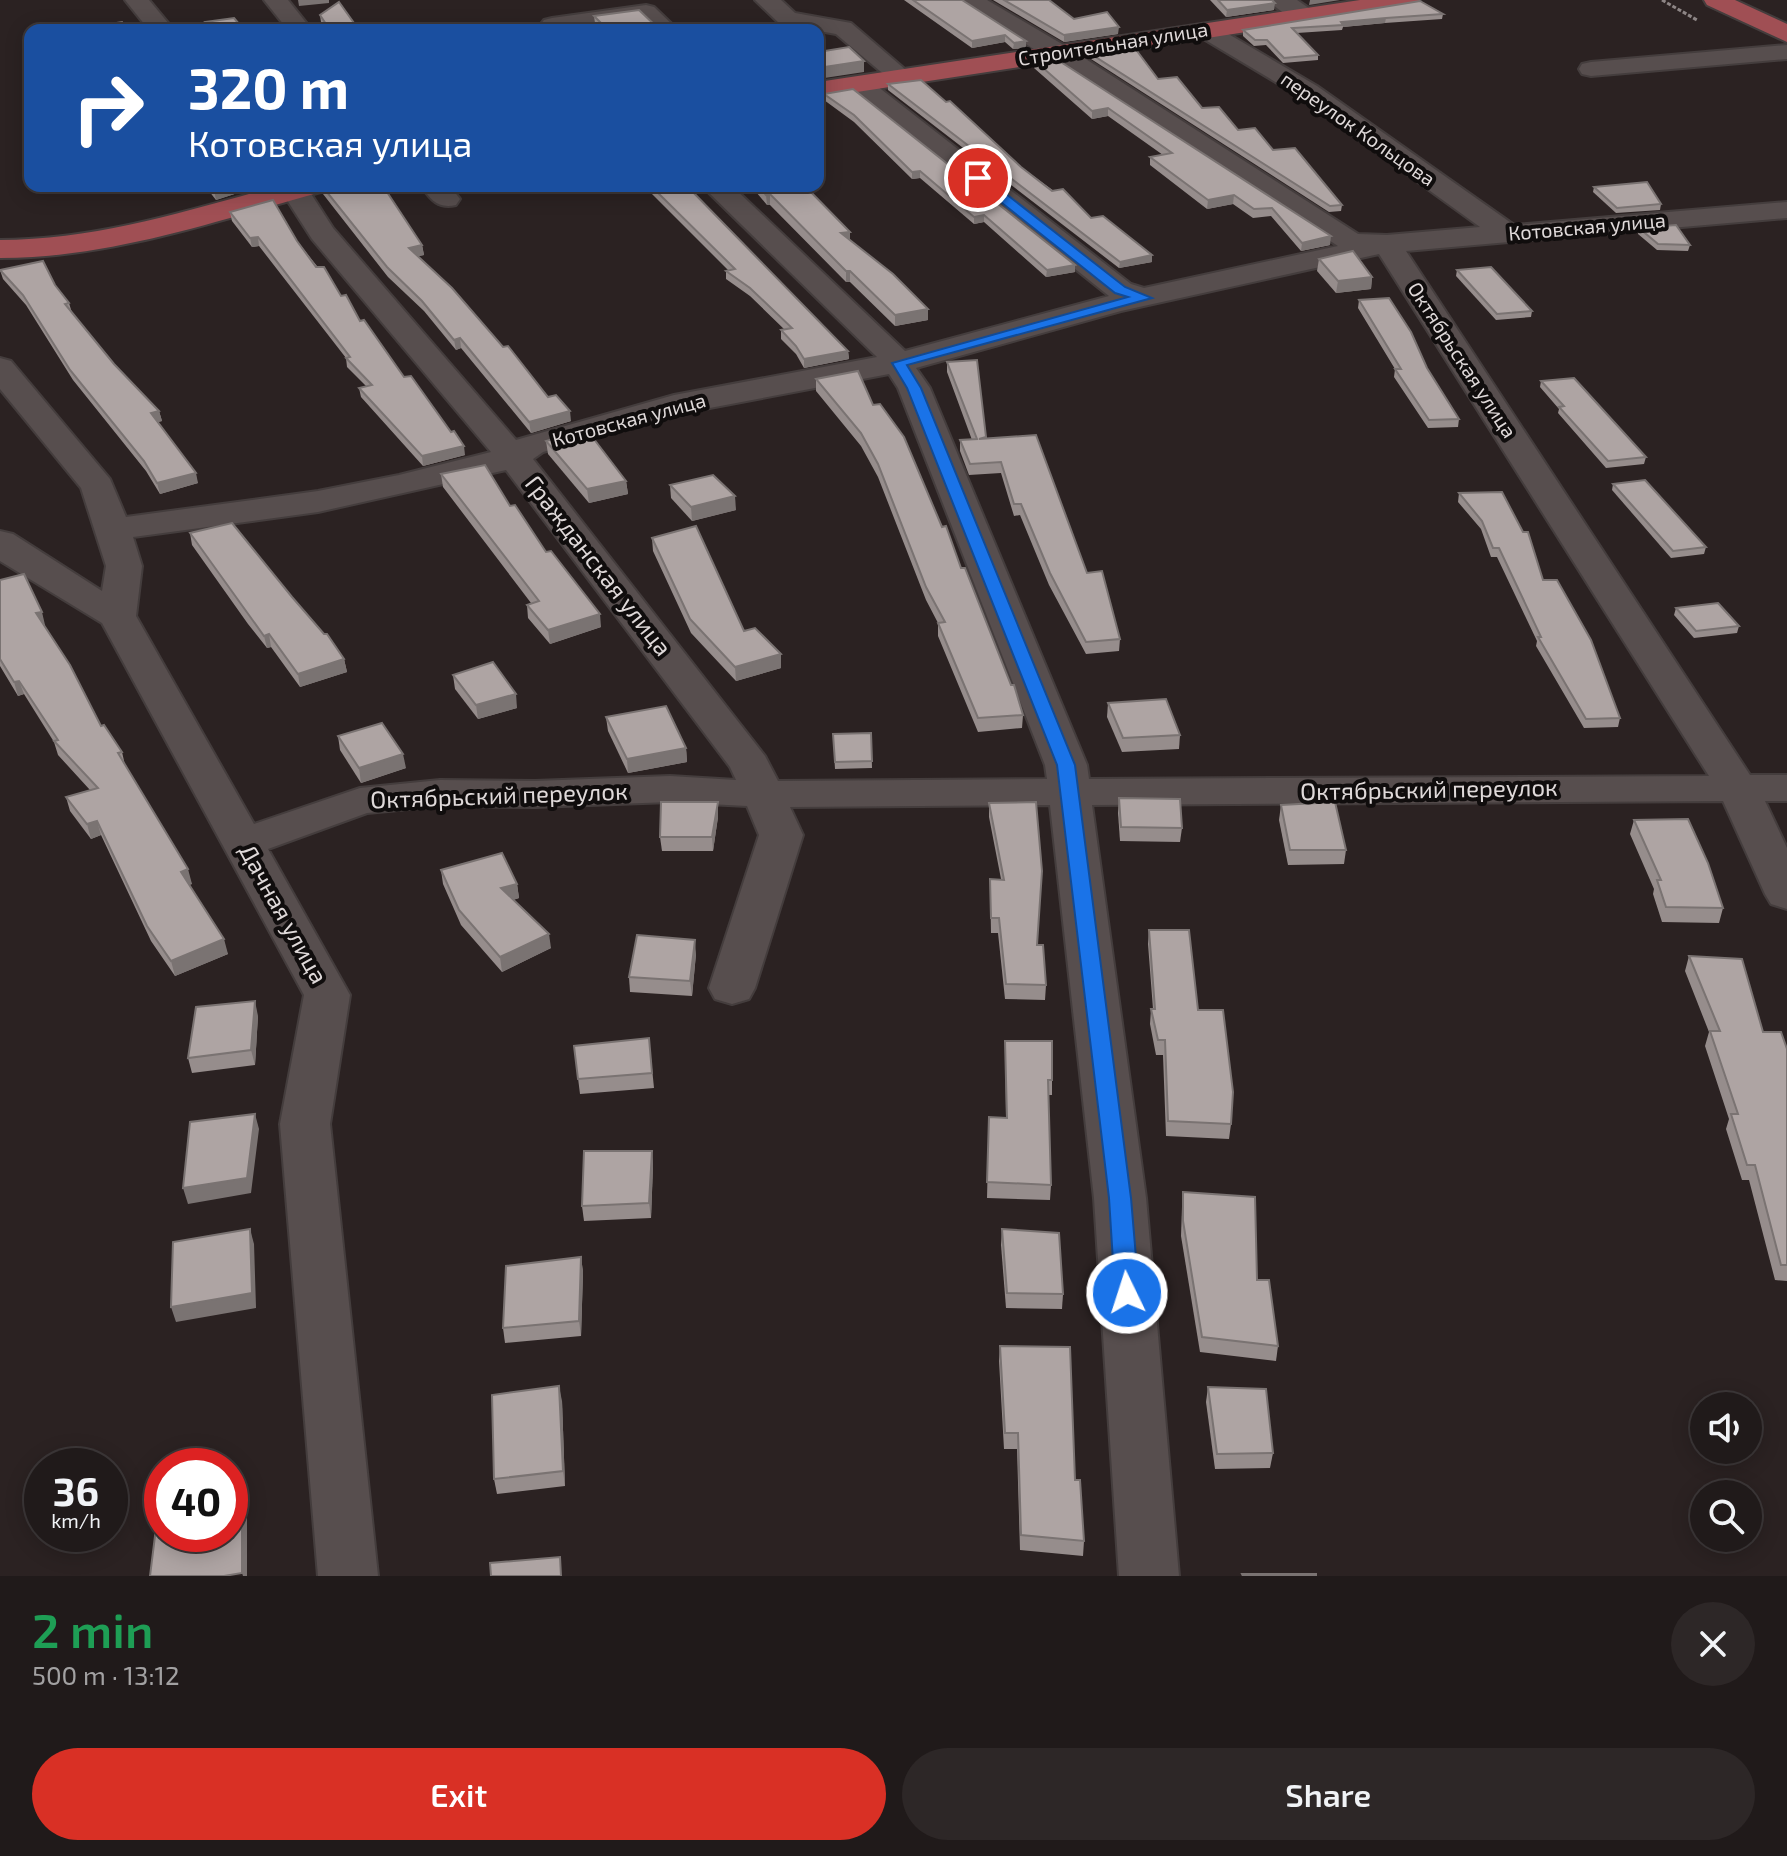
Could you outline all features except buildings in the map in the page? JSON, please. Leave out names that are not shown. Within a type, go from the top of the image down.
[{"type":"main road","name":"Строительная улица","points":[[824,89],[1408,0]]},
{"type":"main road","points":[[1716,0],[1754,21],[1787,45]]},
{"type":"main road","points":[[1754,21],[1787,34]]},
{"type":"main road","points":[[0,249],[35,249],[126,237],[282,192]]},
{"type":"street","points":[[137,0],[157,24]]},
{"type":"street","points":[[276,0],[295,24]]},
{"type":"street","points":[[767,0],[788,19],[819,24]]},
{"type":"street","points":[[970,0],[1058,52],[1351,242],[1387,244]]},
{"type":"street","points":[[1280,0],[1307,15]]},
{"type":"street","points":[[548,21],[646,12],[659,24]]},
{"type":"street","points":[[824,25],[843,28],[902,77]]},
{"type":"street","name":"переулок Кольцова","points":[[1205,30],[1308,91],[1508,234]]},
{"type":"street","points":[[1591,69],[1787,52]]},
{"type":"street","points":[[859,84],[1120,290],[1146,298]]},
{"type":"street","name":"Гражданская улица","points":[[302,192],[322,233],[514,457],[750,765],[781,835],[732,988]]},
{"type":"street","points":[[722,192],[888,350],[914,388],[1066,765],[1120,1198],[1149,1576]]},
{"type":"street","name":"Котовская улица","points":[[112,529],[276,510],[400,486],[514,457],[531,445],[674,405],[898,363],[1116,303],[1387,244],[1787,210]]},
{"type":"street","name":"Октябрьская улица","points":[[1387,244],[1737,787],[1787,894]]},
{"type":"street","points":[[0,368],[98,486],[124,566],[117,616],[8,550],[0,542]]},
{"type":"street","name":"Дачная улица","points":[[117,616],[327,995],[305,1124],[348,1576]]},
{"type":"street","name":"Октябрьский переулок","points":[[242,842],[296,826],[360,801],[440,793],[535,794],[670,789],[763,794],[1787,788]]},
{"type":"route","points":[[978,178],[1120,290],[1146,298],[1116,303],[898,363],[914,388],[1066,765],[1120,1198],[1127,1293]]}]
